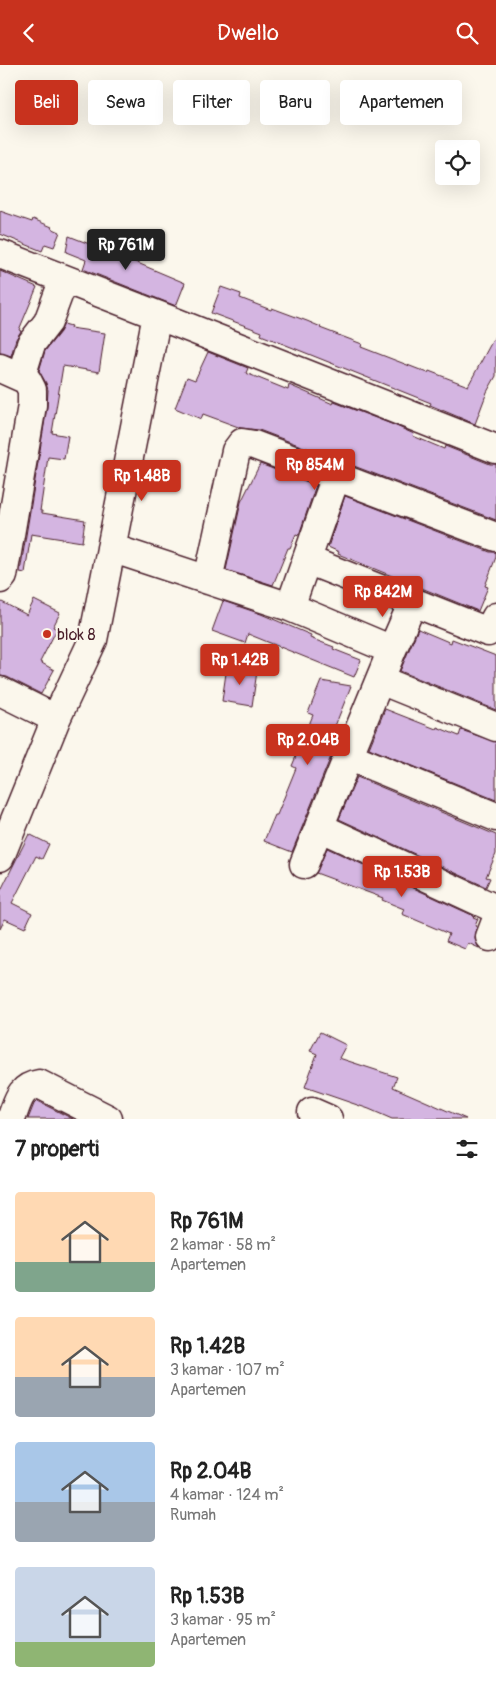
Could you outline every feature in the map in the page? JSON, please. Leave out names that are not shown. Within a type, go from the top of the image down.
[{"type":"street","points":[[0,254],[495,446]]},
{"type":"street","points":[[0,579],[3,576],[10,542],[32,405],[32,390],[27,380],[11,372],[48,321],[64,279]]},
{"type":"street","points":[[0,857],[56,719],[93,641],[157,315]]},
{"type":"street","points":[[208,581],[236,451],[242,443],[248,443],[496,537]]},
{"type":"street","points":[[290,607],[336,476]]},
{"type":"street","points":[[111,548],[290,607],[392,650]]},
{"type":"street","points":[[308,560],[413,602],[493,628]]},
{"type":"street","points":[[304,864],[413,602]]},
{"type":"street","points":[[380,680],[496,727]]},
{"type":"street","points":[[0,691],[56,719]]},
{"type":"street","points":[[348,756],[496,817]]},
{"type":"street","points":[[320,827],[496,909]]},
{"type":"street","points":[[11,1119],[23,1091],[31,1085],[39,1084],[108,1119]]},
{"type":"building","points":[[0,211],[32,222],[33,219],[60,232],[54,247],[45,244],[42,251],[0,234]]},
{"type":"building","points":[[69,236],[92,245],[93,242],[110,248],[109,251],[185,283],[176,306],[83,269],[86,260],[66,252]]},
{"type":"building","points":[[0,271],[37,287],[19,330],[21,331],[16,339],[11,356],[0,353]]},
{"type":"building","points":[[221,287],[241,294],[240,298],[307,321],[362,344],[361,347],[468,386],[496,334],[496,376],[487,392],[475,424],[430,405],[431,403],[261,335],[262,332],[211,313]]},
{"type":"building","points":[[64,324],[71,326],[70,328],[105,333],[99,372],[63,366],[52,433],[68,436],[64,459],[48,457],[40,511],[42,513],[85,520],[82,542],[31,534],[25,573],[20,572],[47,407],[48,390],[39,371],[45,351]]},
{"type":"building","points":[[208,352],[248,368],[246,373],[288,390],[289,385],[333,404],[334,402],[394,425],[414,434],[413,436],[444,449],[445,446],[490,464],[496,464],[496,520],[259,430],[241,428],[203,414],[201,419],[175,408],[187,377],[195,380]]},
{"type":"building","points":[[260,464],[316,485],[299,535],[296,534],[290,548],[288,548],[273,585],[226,570],[241,502]]},
{"type":"building","points":[[345,496],[490,552],[496,552],[496,557],[485,586],[488,587],[478,611],[338,554],[339,552],[328,547]]},
{"type":"building","points":[[34,600],[60,613],[53,627],[57,629],[40,662],[54,670],[41,694],[7,677],[0,676],[0,601],[27,615]]},
{"type":"building","points":[[223,601],[261,614],[311,635],[310,638],[361,660],[354,677],[248,634],[245,643],[212,631]]},
{"type":"building","points":[[418,629],[451,643],[452,639],[496,656],[496,710],[400,671]]},
{"type":"building","points":[[227,666],[257,671],[252,706],[222,701]]},
{"type":"building","points":[[321,681],[351,686],[325,751],[332,754],[292,852],[264,841],[296,768],[292,766],[313,715],[308,713]]},
{"type":"building","points":[[385,709],[459,736],[461,730],[496,742],[496,800],[369,748]]},
{"type":"building","points":[[357,777],[496,835],[496,854],[486,877],[490,878],[486,887],[339,819]]},
{"type":"building","points":[[29,834],[49,844],[42,859],[36,856],[12,903],[32,913],[25,928],[5,919],[0,929],[0,892]]},
{"type":"building","points":[[327,848],[474,916],[478,919],[475,926],[477,927],[475,939],[479,948],[468,943],[465,949],[446,941],[449,934],[402,914],[404,909],[382,900],[383,898],[316,873]]},
{"type":"building","points":[[320,1032],[346,1045],[339,1058],[397,1077],[393,1087],[466,1119],[392,1119],[305,1087],[317,1054],[310,1051]]},
{"type":"building","points":[[37,1101],[73,1119],[28,1119]]},
{"type":"place","name":"blok 8","points":[[47,634]]}]
